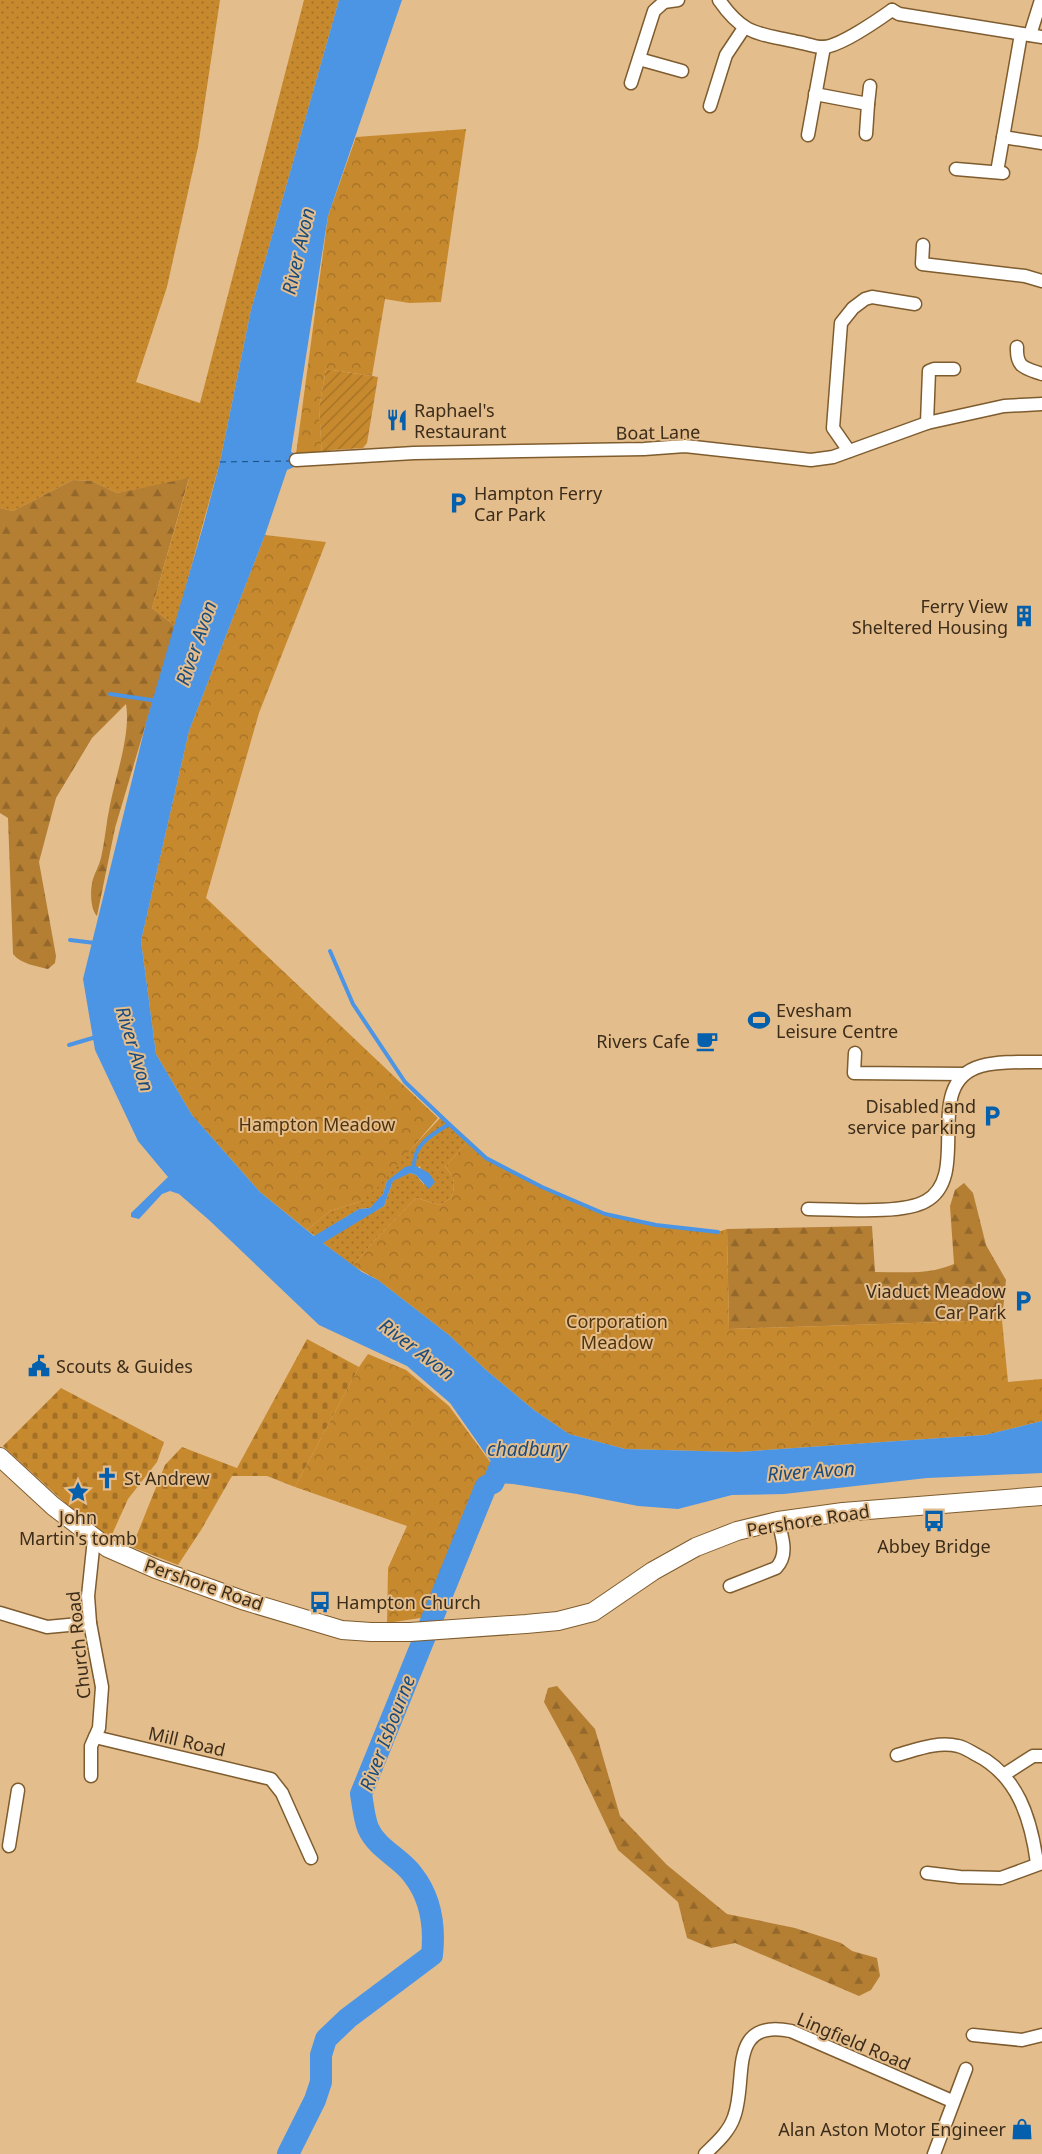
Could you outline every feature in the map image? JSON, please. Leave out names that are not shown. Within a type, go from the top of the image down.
[{"type":"main road","name":"Pershore Road","points":[[0,1457],[52,1506],[108,1548],[156,1569],[246,1601],[342,1630],[410,1632],[558,1621],[593,1612],[653,1571],[696,1547],[737,1531],[778,1521],[843,1512],[1042,1496]]},
{"type":"street","points":[[631,83],[654,11],[664,2],[678,0]]},
{"type":"street","points":[[719,0],[736,22],[744,28],[763,35],[824,47],[870,25],[891,5],[899,14],[1031,36]]},
{"type":"street","points":[[956,169],[1001,172],[1003,137],[1042,0]]},
{"type":"street","points":[[710,106],[726,55],[744,28]]},
{"type":"street","points":[[808,135],[824,47]]},
{"type":"street","points":[[638,59],[682,71]]},
{"type":"street","points":[[866,134],[870,86]]},
{"type":"street","points":[[815,94],[868,104]]},
{"type":"street","points":[[1003,137],[1042,143]]},
{"type":"street","points":[[923,245],[922,264],[1025,276],[1042,281]]},
{"type":"street","points":[[849,451],[832,428],[841,323],[854,308],[865,299],[872,297],[916,304]]},
{"type":"street","points":[[1017,347],[1016,359],[1020,364],[1042,374]]},
{"type":"street","points":[[927,423],[929,372],[934,369],[954,369]]},
{"type":"street","name":"Boat Lane","points":[[296,460],[389,454],[644,450],[686,446],[811,460],[832,457],[927,423],[1004,406],[1042,404]]},
{"type":"street","points":[[855,1053],[854,1073],[964,1074],[981,1066],[1042,1062]]},
{"type":"street","points":[[808,1209],[908,1207],[926,1201],[939,1191],[945,1177],[950,1102],[964,1074]]},
{"type":"street","points":[[730,1586],[776,1568],[781,1563],[784,1542],[778,1521]]},
{"type":"street","name":"Church Road","points":[[91,1776],[91,1746],[102,1713],[102,1687],[90,1623],[89,1567],[94,1539]]},
{"type":"street","points":[[0,1613],[47,1627],[90,1623]]},
{"type":"street","name":"Mill Road","points":[[95,1737],[271,1779],[282,1794],[311,1858]]},
{"type":"street","points":[[897,1755],[932,1745],[958,1746],[982,1757],[1005,1774],[1021,1802],[1033,1834],[1040,1863],[1001,1878],[960,1877],[927,1873]]},
{"type":"street","points":[[1005,1774],[1033,1756],[1042,1756]]},
{"type":"street","points":[[10,1846],[18,1790]]},
{"type":"street","points":[[0,1829],[13,1833]]},
{"type":"street","name":"Lingfield Road","points":[[705,2154],[721,2138],[733,2120],[737,2108],[744,2050],[754,2035],[770,2028],[791,2031],[952,2101]]},
{"type":"street","points":[[973,2036],[1022,2040],[1042,2035]]},
{"type":"street","points":[[934,2154],[952,2101],[966,2070]]},
{"type":"green space","points":[[0,0],[220,0],[198,147],[167,287],[136,382],[200,403],[304,0],[339,0],[251,310],[220,462],[175,626],[152,608],[189,479],[117,493],[92,481],[73,480],[13,511],[0,508]]},
{"type":"green space","points":[[466,129],[441,302],[409,303],[385,299],[372,376],[326,369],[319,408],[322,454],[296,454],[328,216],[356,137]]},
{"type":"green space","points":[[326,369],[378,377],[367,443],[363,448],[331,450],[322,454],[319,408]]},
{"type":"green space","points":[[189,478],[152,608],[175,626],[115,828],[97,916],[92,904],[92,883],[101,858],[125,741],[126,704],[92,738],[56,798],[39,862],[56,956],[55,963],[48,969],[29,964],[13,954],[8,818],[0,813],[0,508],[13,511],[73,480],[92,481],[117,493]]},
{"type":"green space","name":"Hampton Meadow","points":[[265,535],[326,542],[259,713],[206,898],[438,1118],[379,1186],[362,1201],[330,1211],[307,1230],[260,1192],[192,1115],[156,1054],[141,941],[189,731]]},
{"type":"green space","points":[[441,1117],[468,1141],[445,1167],[454,1181],[451,1198],[440,1205],[416,1198],[374,1241],[353,1266],[322,1242],[384,1206],[393,1181],[402,1175],[410,1173],[416,1175],[424,1185],[420,1166],[387,1181],[383,1194],[370,1208],[359,1209],[315,1236],[307,1230],[330,1211],[362,1201]]},
{"type":"green space","name":"Corporation Meadow","points":[[468,1141],[486,1158],[542,1187],[605,1214],[656,1225],[718,1232],[727,1229],[729,1329],[1002,1320],[1008,1382],[1042,1379],[1042,1421],[985,1435],[738,1452],[625,1449],[569,1434],[534,1410],[486,1370],[449,1335],[378,1280],[353,1266],[374,1241],[416,1198],[440,1205],[451,1198],[454,1181],[445,1167]]},
{"type":"green space","points":[[964,1183],[973,1193],[986,1245],[1006,1280],[1002,1320],[729,1329],[727,1229],[872,1226],[875,1272],[935,1270],[954,1264],[950,1206],[955,1190]]},
{"type":"green space","points":[[307,1339],[359,1367],[295,1487],[267,1476],[232,1476],[201,1530],[178,1565],[132,1547],[165,1465],[182,1447],[237,1468]]},
{"type":"green space","points":[[368,1354],[406,1370],[449,1406],[491,1463],[493,1483],[486,1487],[434,1616],[387,1623],[388,1568],[407,1526],[295,1487],[359,1367]]},
{"type":"green space","points":[[61,1388],[164,1442],[157,1462],[128,1499],[110,1539],[85,1521],[3,1446]]},
{"type":"green space","points":[[557,1686],[595,1729],[620,1816],[667,1865],[727,1914],[795,1928],[841,1943],[852,1951],[877,1958],[880,1976],[871,1990],[859,1996],[735,1943],[711,1948],[687,1938],[678,1902],[618,1850],[574,1757],[544,1702],[548,1688]]},
{"type":"water","name":"chadbury","points":[[339,0],[402,0],[328,216],[291,452],[296,454],[294,467],[287,470],[265,535],[189,731],[141,941],[156,1054],[192,1115],[260,1192],[314,1236],[359,1209],[370,1208],[383,1194],[387,1181],[405,1167],[414,1165],[429,1173],[435,1182],[429,1189],[416,1175],[410,1173],[393,1181],[384,1206],[323,1243],[362,1272],[378,1280],[449,1335],[486,1370],[534,1410],[569,1434],[625,1449],[738,1452],[985,1435],[1042,1421],[1042,1473],[927,1478],[784,1494],[732,1495],[678,1509],[638,1506],[577,1494],[513,1484],[493,1483],[492,1463],[450,1403],[407,1366],[319,1325],[209,1220],[179,1194],[170,1191],[162,1194],[139,1219],[131,1217],[131,1213],[168,1177],[138,1141],[95,1050],[83,979],[146,723],[220,462],[251,310]]},
{"type":"waterway","points":[[110,694],[158,701]]},
{"type":"waterway","points":[[70,940],[95,943]]},
{"type":"waterway","points":[[330,951],[353,1004],[405,1082],[449,1124]]},
{"type":"waterway","points":[[69,1045],[96,1037]]},
{"type":"waterway","points":[[414,1165],[417,1151],[421,1145],[449,1124],[486,1158],[542,1187],[605,1214],[656,1225],[718,1232]]},
{"type":"waterway","name":"River Isbourne","points":[[288,2154],[315,2100],[321,2082],[321,2055],[326,2039],[348,2018],[432,1955],[432,1923],[424,1893],[408,1869],[383,1848],[372,1835],[368,1828],[361,1794],[486,1486],[493,1483],[505,1456]]},
{"type":"ferry route","points":[[220,462],[291,461]]},
{"type":"place","name":"Raphael's Restaurant","points":[[397,420]]},
{"type":"place","name":"Hampton Ferry Car Park","points":[[458,503]]},
{"type":"place","name":"Ferry View Sheltered Housing","points":[[1024,616]]},
{"type":"place","name":"Evesham Leisure Centre","points":[[759,1020]]},
{"type":"place","name":"Rivers Cafe","points":[[707,1041]]},
{"type":"place","name":"Disabled and service parking","points":[[992,1116]]},
{"type":"place","name":"Viaduct Meadow Car Park","points":[[1023,1301]]},
{"type":"place","name":"Scouts & Guides","points":[[39,1366]]},
{"type":"place","name":"St Andrew","points":[[107,1478]]},
{"type":"place","name":"John Martin's tomb","points":[[78,1492]]},
{"type":"place","name":"Abbey Bridge","points":[[934,1521]]},
{"type":"place","name":"Hampton Church","points":[[320,1602]]},
{"type":"place","name":"Alan Aston Motor Engineer","points":[[1022,2129]]},
{"type":"water label","name":"River Avon","points":[[298,251]]},
{"type":"water label","name":"River Avon","points":[[196,643]]},
{"type":"water label","name":"River Avon","points":[[135,1049]]},
{"type":"water label","name":"River Avon","points":[[417,1349]]},
{"type":"water label","name":"River Avon","points":[[811,1471]]}]
